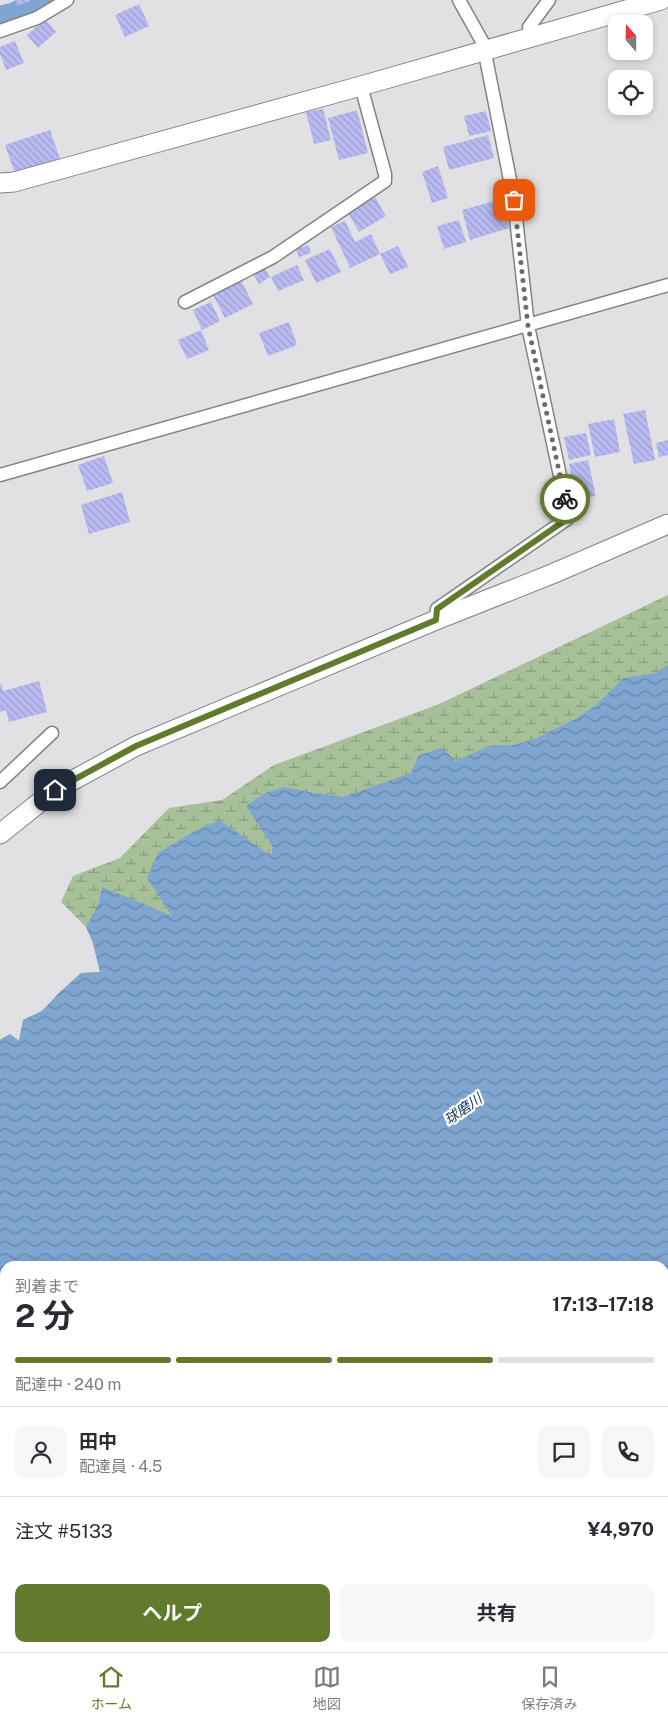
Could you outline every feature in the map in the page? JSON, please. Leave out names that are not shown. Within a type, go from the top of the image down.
[{"type":"street","points":[[0,31],[37,18],[67,0]]},
{"type":"street","points":[[436,620],[437,609],[567,519],[568,513],[528,326],[514,200],[483,43],[460,0]]},
{"type":"street","points":[[530,38],[529,27],[549,0]]},
{"type":"street","points":[[0,184],[14,182],[361,86],[661,0]]},
{"type":"street","points":[[185,302],[273,257],[385,181],[385,174],[361,86]]},
{"type":"street","points":[[0,475],[668,285]]},
{"type":"street","points":[[0,834],[55,790],[136,746],[668,524]]},
{"type":"street","points":[[0,782],[52,733]]},
{"type":"green space","points":[[668,595],[668,853],[170,1161],[0,1040],[10,1034],[19,1041],[23,1020],[42,1011],[81,973],[100,972],[93,943],[86,927],[61,902],[73,876],[120,858],[169,808],[222,800],[274,765],[437,705]]},
{"type":"water","name":"球磨川","points":[[668,665],[668,1261],[0,1261],[0,1040],[10,1034],[19,1041],[23,1020],[42,1011],[81,973],[100,972],[93,943],[86,927],[99,903],[102,887],[172,916],[147,878],[158,853],[193,832],[220,820],[271,856],[273,847],[246,806],[265,793],[284,787],[343,797],[411,773],[419,755],[442,748],[456,761],[489,746],[513,745],[535,739],[577,718],[596,705],[624,678],[656,673]]},
{"type":"building","points":[[15,0],[33,0],[17,6]]},
{"type":"building","points":[[139,4],[149,26],[125,37],[115,15]]},
{"type":"building","points":[[45,19],[56,32],[38,48],[27,35]]},
{"type":"building","points":[[15,41],[24,63],[6,70],[0,54],[0,47]]},
{"type":"building","points":[[323,109],[331,140],[314,144],[306,112]]},
{"type":"building","points":[[357,110],[368,153],[339,160],[328,118]]},
{"type":"building","points":[[486,111],[491,131],[469,136],[464,116]]},
{"type":"building","points":[[50,130],[60,159],[15,174],[5,145]]},
{"type":"building","points":[[488,135],[494,158],[449,170],[443,147]]},
{"type":"building","points":[[438,166],[448,198],[432,203],[422,172]]},
{"type":"building","points":[[375,197],[386,216],[359,232],[348,213]]},
{"type":"building","points":[[501,199],[509,228],[470,240],[462,210]]},
{"type":"building","points":[[459,220],[466,242],[444,249],[437,226]]},
{"type":"building","points":[[345,221],[355,242],[371,234],[380,254],[350,268],[331,227]]},
{"type":"building","points":[[308,245],[311,253],[299,257],[296,249]]},
{"type":"building","points":[[398,246],[408,267],[390,274],[380,254]]},
{"type":"building","points":[[330,249],[341,272],[316,283],[305,260]]},
{"type":"building","points":[[263,265],[270,277],[259,284],[252,272]]},
{"type":"building","points":[[297,265],[304,280],[278,291],[271,277]]},
{"type":"building","points":[[241,280],[253,304],[225,318],[213,295]]},
{"type":"building","points":[[211,302],[220,321],[202,330],[193,310]]},
{"type":"building","points":[[289,322],[297,345],[268,356],[259,333]]},
{"type":"building","points":[[201,330],[209,350],[187,359],[178,340]]},
{"type":"building","points":[[645,410],[655,460],[634,464],[623,414]]},
{"type":"building","points":[[614,419],[620,452],[595,457],[588,424]]},
{"type":"building","points":[[586,433],[591,455],[569,460],[564,437]]},
{"type":"building","points":[[668,440],[668,455],[659,457],[656,443]]},
{"type":"building","points":[[104,456],[113,483],[87,491],[78,465]]},
{"type":"building","points":[[588,460],[596,496],[576,500],[569,464]]},
{"type":"building","points":[[122,492],[130,522],[89,534],[81,505]]},
{"type":"building","points":[[39,681],[47,712],[9,722],[6,710],[0,712],[0,685],[2,684],[3,691]]},
{"type":"waterway","points":[[0,21],[16,17],[48,0]]},
{"type":"way so far","points":[[514,200],[528,326],[565,499]]},
{"type":"route","points":[[55,790],[136,746],[436,620],[437,609],[567,519],[568,513],[565,499]]}]
